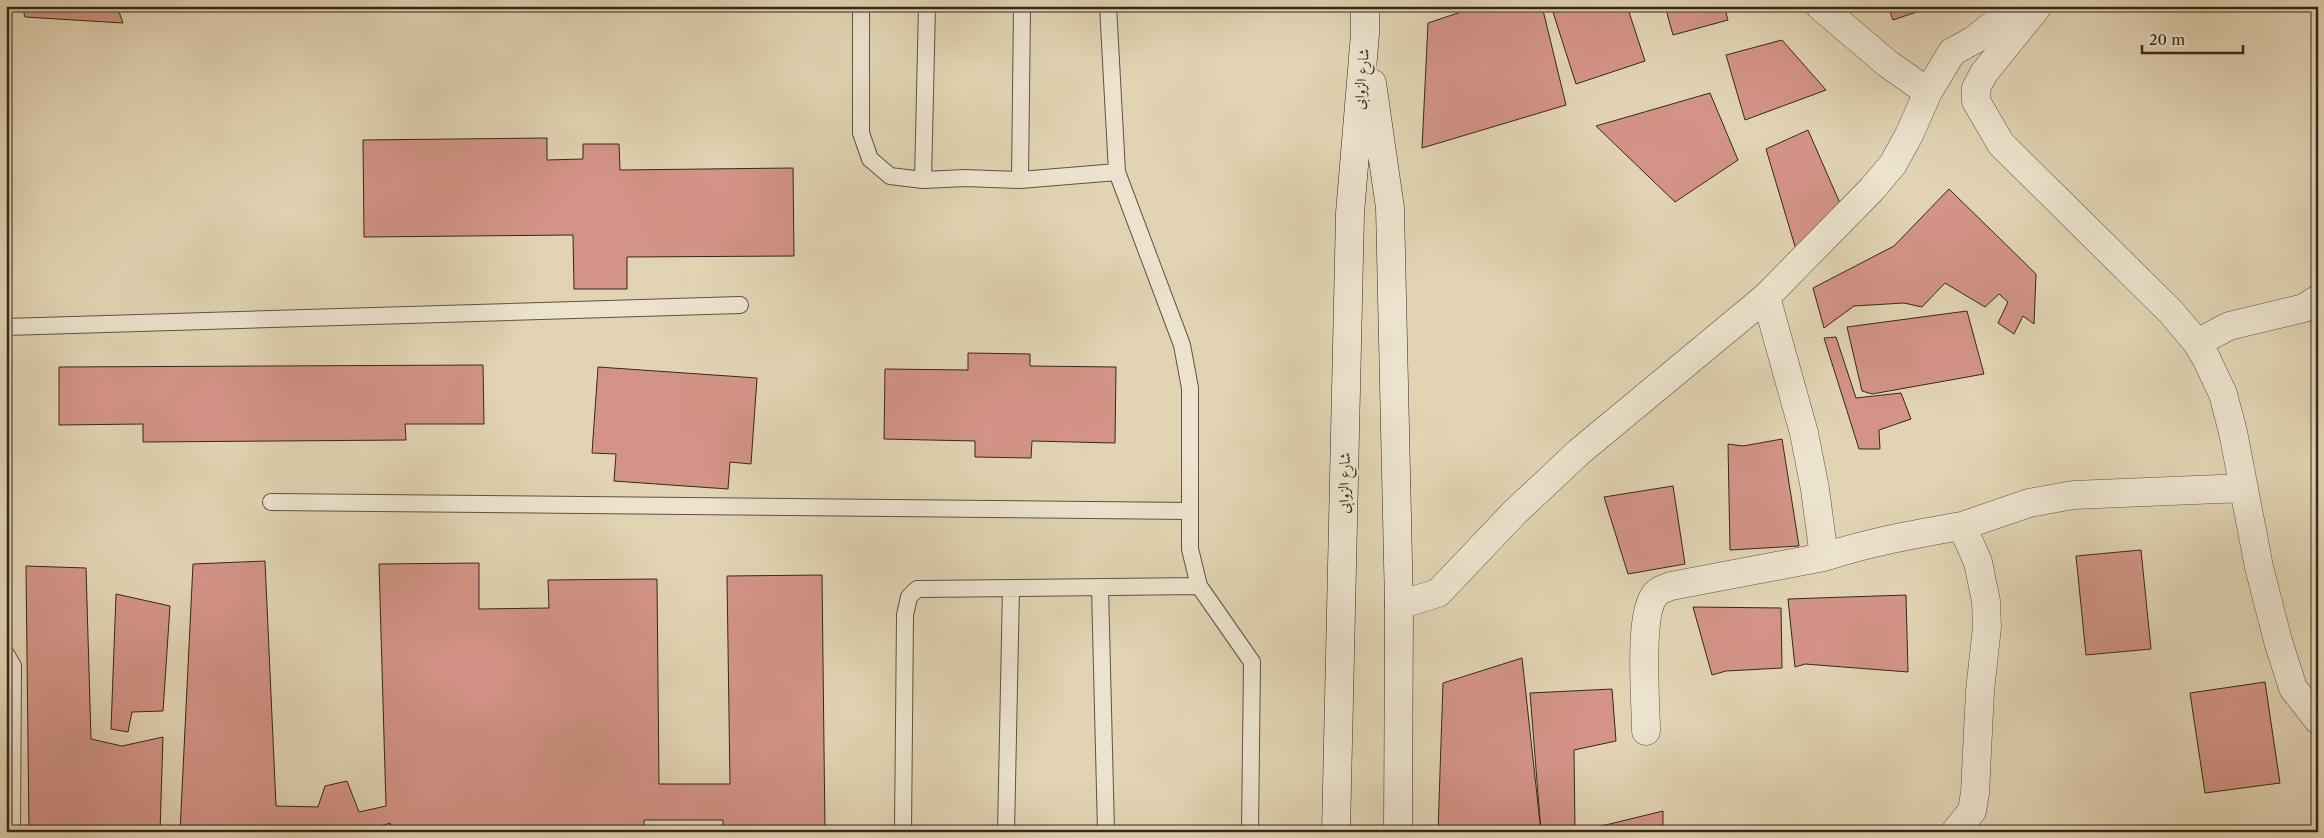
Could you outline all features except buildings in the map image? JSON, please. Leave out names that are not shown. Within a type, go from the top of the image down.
[{"type":"street","points":[[1365,6],[1365,34]]},
{"type":"street","points":[[1820,6],[1888,64],[1928,92]]},
{"type":"street","points":[[1399,605],[1438,593],[1514,513],[1580,452],[1766,297],[1872,189],[1893,164],[1909,135],[1928,92],[1952,52],[1974,40],[2016,6]]},
{"type":"street","points":[[2038,6],[1984,72],[1976,88],[1976,101],[2001,144],[2171,312],[2197,343],[2222,394],[2233,432],[2259,567],[2293,688],[2318,720]]},
{"type":"street","name":"شارع الزوابى","points":[[1365,34],[1390,208],[1399,605],[1398,832]]},
{"type":"street","name":"شارع الزوابى","points":[[1336,832],[1350,213],[1365,34]]},
{"type":"street","points":[[1766,297],[1804,433],[1816,489],[1824,557]]},
{"type":"street","points":[[2197,343],[2229,326],[2304,308],[2318,300]]},
{"type":"street","points":[[1646,731],[1645,626],[1650,602],[1656,593],[1672,586],[1824,557],[1905,535],[1962,526],[2029,503],[2073,495],[2244,488]]},
{"type":"street","points":[[1955,832],[1972,811],[1975,793],[1980,691],[1987,627],[1986,601],[1978,562],[1962,526]]},
{"type":"lane","points":[[861,6],[861,133],[870,159],[890,176],[923,180],[965,178],[1020,180],[1117,172]]},
{"type":"lane","points":[[923,180],[927,6]]},
{"type":"lane","points":[[1020,180],[1022,6]]},
{"type":"lane","points":[[1108,6],[1117,172],[1183,353],[1190,388],[1190,549],[1200,586],[1252,662],[1250,832]]},
{"type":"lane","points":[[6,327],[740,305]]},
{"type":"lane","points":[[271,502],[1190,511]]},
{"type":"lane","points":[[903,832],[905,615],[908,597],[917,589],[1200,586]]},
{"type":"lane","points":[[1100,587],[1106,832]]},
{"type":"lane","points":[[1006,832],[1011,588]]},
{"type":"lane","points":[[6,654],[13,666],[12,832]]}]
